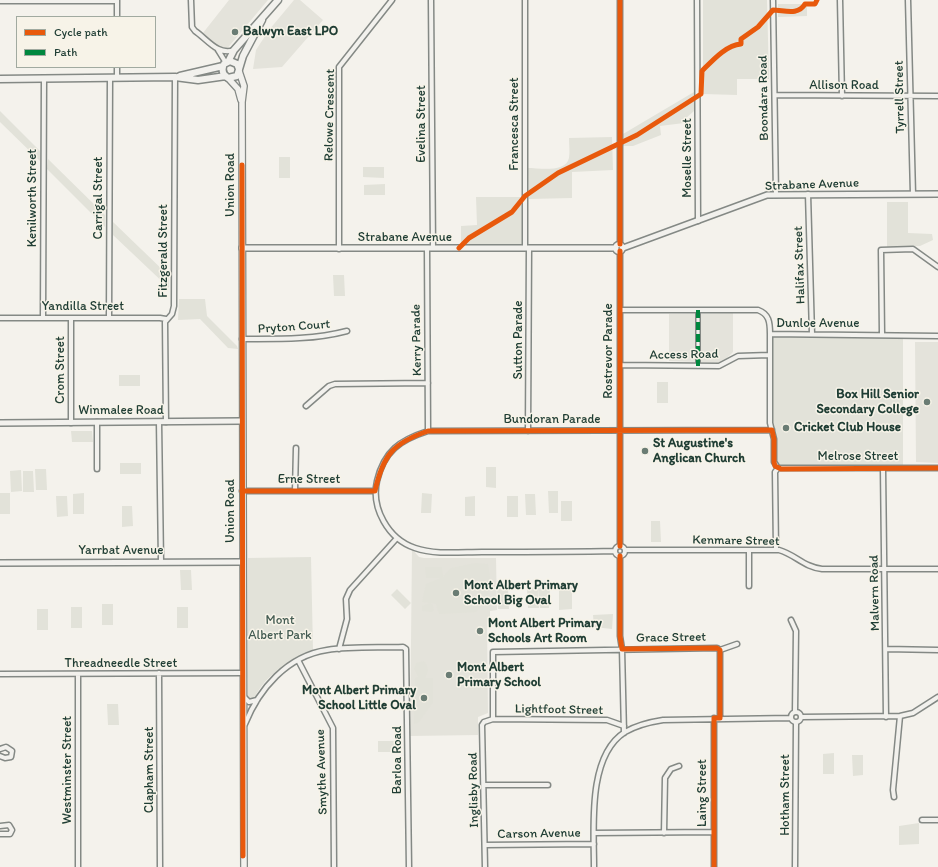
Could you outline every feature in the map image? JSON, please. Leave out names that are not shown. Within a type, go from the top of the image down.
[{"type":"main road","points":[[227,77],[222,70],[234,50],[262,20],[278,0]]},
{"type":"main road","points":[[0,79],[175,77],[198,80],[235,77],[239,70],[245,51],[262,20]]},
{"type":"main road","points":[[175,77],[226,64],[236,63],[239,70]]},
{"type":"main road","name":"Union Road","points":[[239,70],[244,86],[242,102],[241,339],[242,730],[244,867]]},
{"type":"main road","name":"Union Road","points":[[227,77],[238,89],[242,102]]},
{"type":"street","points":[[0,0],[117,0],[117,16]]},
{"type":"street","points":[[191,0],[192,27],[218,49],[225,52],[234,50]]},
{"type":"street","name":"Relowe Crescent","points":[[339,249],[339,67],[392,0]]},
{"type":"street","name":"Evelina Street","points":[[431,0],[433,248]]},
{"type":"street","name":"Francesca Street","points":[[524,0],[527,248]]},
{"type":"street","name":"Rostrevor Parade","points":[[620,0],[620,546]]},
{"type":"street","name":"Moselle Street","points":[[697,0],[698,221]]},
{"type":"street","name":"Boondara Road","points":[[773,0],[776,195]]},
{"type":"street","points":[[840,0],[842,96]]},
{"type":"street","name":"Tyrrell Street","points":[[908,0],[909,96],[913,194]]},
{"type":"street","points":[[218,49],[226,64]]},
{"type":"street","points":[[117,68],[117,78]]},
{"type":"street","name":"Fitzgerald Street","points":[[166,422],[166,319],[172,314],[174,306],[175,77]]},
{"type":"street","name":"Carrigal Street","points":[[109,318],[110,78]]},
{"type":"street","name":"Kenilworth Street","points":[[42,317],[44,79]]},
{"type":"street","name":"Allison Road","points":[[775,95],[938,96]]},
{"type":"street","name":"Halifax Street","points":[[808,194],[812,334]]},
{"type":"street","name":"Strabane Avenue","points":[[242,248],[620,248],[767,195],[938,194]]},
{"type":"street","name":"Kerry Parade","points":[[427,248],[428,431]]},
{"type":"street","name":"Sutton Parade","points":[[527,248],[528,431]]},
{"type":"street","points":[[882,334],[881,250],[913,249],[938,267]]},
{"type":"street","name":"Dunloe Avenue","points":[[620,310],[758,310],[764,312],[770,321],[770,334],[882,334],[938,336]]},
{"type":"street","points":[[698,310],[698,366]]},
{"type":"street","name":"Yandilla Street","points":[[0,318],[42,317],[166,319]]},
{"type":"street","name":"Crom Street","points":[[71,318],[71,423]]},
{"type":"street","name":"Pryton Court","points":[[241,339],[282,340],[347,332]]},
{"type":"street","points":[[770,334],[770,423],[774,439],[774,462],[778,468],[775,472],[776,550]]},
{"type":"street","name":"Access Road","points":[[621,365],[719,366],[738,356],[769,355]]},
{"type":"street","points":[[306,406],[329,386],[335,384],[428,383]]},
{"type":"street","name":"Winmalee Road","points":[[0,423],[241,421]]},
{"type":"street","points":[[97,422],[98,469]]},
{"type":"street","points":[[159,422],[161,562]]},
{"type":"street","name":"Bundoran Parade","points":[[428,431],[772,430]]},
{"type":"street","points":[[428,431],[402,441],[390,453],[380,469],[375,491],[378,508],[384,523],[397,538],[415,548],[444,552],[615,552],[620,556]]},
{"type":"street","points":[[294,491],[296,448]]},
{"type":"street","name":"Melrose Street","points":[[778,468],[938,468]]},
{"type":"street","name":"Malvern Road","points":[[883,469],[886,717]]},
{"type":"street","name":"Erne Street","points":[[242,491],[375,491]]},
{"type":"street","points":[[242,730],[257,700],[270,682],[283,670],[298,660],[321,651],[339,649],[347,619],[346,599],[350,590],[397,538]]},
{"type":"street","points":[[615,552],[616,548],[620,546],[624,550],[623,554],[620,556],[620,636],[622,649],[624,733]]},
{"type":"street","name":"Kenmare Street","points":[[624,550],[776,550],[786,552],[799,562],[814,568],[938,569]]},
{"type":"street","points":[[749,551],[749,586]]},
{"type":"street","name":"Yarrbat Avenue","points":[[0,563],[242,562]]},
{"type":"street","points":[[791,620],[796,631],[795,712],[792,714],[791,718]]},
{"type":"street","name":"Grace Street","points":[[493,720],[493,652],[717,648],[720,650],[737,644]]},
{"type":"street","name":"Barloa Road","points":[[339,649],[403,647],[406,649],[409,867]]},
{"type":"street","points":[[886,649],[938,650]]},
{"type":"street","points":[[720,650],[720,718]]},
{"type":"street","name":"Smythe Avenue","points":[[298,660],[333,728],[334,867]]},
{"type":"street","name":"Clapham Street","points":[[159,673],[160,867]]},
{"type":"street","name":"Threadneedle Street","points":[[0,674],[243,673]]},
{"type":"street","name":"Westminster Street","points":[[78,674],[78,867]]},
{"type":"street","points":[[243,696],[249,702],[257,700]]},
{"type":"street","points":[[594,867],[596,786],[599,770],[607,753],[624,733],[649,723],[663,720],[714,718],[791,718],[792,721],[796,722],[801,717],[900,716],[913,713],[938,697]]},
{"type":"street","points":[[795,712],[799,713],[801,717]]},
{"type":"street","points":[[894,797],[900,716]]},
{"type":"street","name":"Laing Street","points":[[714,718],[714,867]]},
{"type":"street","name":"Inglisby Road","points":[[485,867],[482,725],[488,720],[493,720]]},
{"type":"street","name":"Lightfoot Street","points":[[493,720],[607,720],[624,726]]},
{"type":"street","name":"Hotham Street","points":[[795,867],[796,722]]},
{"type":"street","points":[[0,749],[6,747],[12,751],[11,757],[5,758],[0,756]]},
{"type":"street","points":[[664,832],[664,778],[671,769],[679,766]]},
{"type":"street","points":[[484,785],[548,785]]},
{"type":"street","points":[[922,820],[938,820]]},
{"type":"street","points":[[0,826],[9,824],[12,830],[10,834],[0,834]]},
{"type":"street","points":[[594,833],[714,832]]},
{"type":"street","name":"Carson Avenue","points":[[485,845],[594,844]]},
{"type":"shaded area","points":[[229,0],[268,0],[220,57],[199,38]]},
{"type":"shaded area","points":[[294,0],[300,0],[323,20],[282,67],[253,69],[256,50],[269,30]]},
{"type":"shaded area","points":[[733,313],[733,352],[722,363],[669,361],[669,314]]},
{"type":"shaded area","name":"Box Hill Senior Secondary College","points":[[915,342],[938,342],[938,463],[916,462]]},
{"type":"shaded area","name":"Mont Albert Primary School","points":[[412,549],[419,557],[424,558],[496,558],[497,610],[490,611],[490,621],[487,622],[488,713],[478,717],[478,735],[410,736]]},
{"type":"green space","points":[[703,0],[767,0],[769,79],[737,79],[737,95],[703,94]]},
{"type":"green space","points":[[778,4],[807,4],[807,16],[778,17]]},
{"type":"green space","points":[[694,92],[694,111],[685,119],[684,123],[660,126],[661,135],[633,146],[622,146],[623,134]]},
{"type":"green space","points":[[0,111],[40,151],[40,161],[0,122]]},
{"type":"green space","points":[[612,137],[613,170],[572,172],[572,198],[529,199],[528,168],[552,169],[563,166],[567,163],[569,158],[569,138]]},
{"type":"green space","points":[[279,157],[290,157],[290,178],[279,178]]},
{"type":"green space","points":[[48,159],[105,215],[105,227],[47,169]]},
{"type":"green space","points":[[363,167],[384,167],[384,178],[363,177]]},
{"type":"green space","points":[[385,184],[385,195],[364,195],[364,185]]},
{"type":"green space","points":[[476,197],[522,197],[522,245],[461,246],[461,226],[477,225]]},
{"type":"green space","points":[[887,202],[908,202],[908,233],[932,234],[933,240],[920,246],[887,247]]},
{"type":"green space","points":[[113,222],[169,276],[169,288],[113,235]]},
{"type":"green space","points":[[333,275],[344,275],[345,296],[334,296]]},
{"type":"green space","points":[[179,299],[205,299],[207,316],[237,346],[238,349],[228,348],[200,319],[178,320]]},
{"type":"green space","points":[[770,334],[903,336],[903,469],[775,466],[770,423]]},
{"type":"green space","points":[[119,375],[140,375],[140,386],[119,386]]},
{"type":"green space","points":[[657,382],[668,382],[668,403],[657,403]]},
{"type":"green space","points":[[71,431],[92,431],[93,442],[72,442]]},
{"type":"green space","points":[[120,463],[141,463],[141,474],[120,474]]},
{"type":"green space","points":[[486,467],[496,467],[496,488],[486,487]]},
{"type":"green space","points":[[35,469],[46,469],[47,490],[36,490]]},
{"type":"green space","points":[[21,470],[22,491],[11,492],[10,471]]},
{"type":"green space","points":[[23,471],[33,471],[34,492],[23,492]]},
{"type":"green space","points":[[548,491],[558,491],[558,513],[549,513]]},
{"type":"green space","points":[[0,493],[10,493],[10,514],[0,514]]},
{"type":"green space","points":[[84,493],[84,514],[73,514],[73,494]]},
{"type":"green space","points":[[422,493],[432,494],[431,513],[421,513]]},
{"type":"green space","points":[[525,494],[535,494],[536,515],[526,515]]},
{"type":"green space","points":[[56,496],[67,496],[68,516],[57,517]]},
{"type":"green space","points":[[475,496],[475,516],[465,516],[465,497]]},
{"type":"green space","points":[[507,496],[518,496],[518,517],[507,517]]},
{"type":"green space","points":[[561,501],[572,501],[572,521],[561,521]]},
{"type":"green space","points":[[122,506],[132,506],[133,526],[122,527]]},
{"type":"green space","points":[[651,521],[660,521],[661,542],[651,542]]},
{"type":"green space","name":"Mont Albert Park","points":[[311,557],[313,650],[287,664],[271,675],[254,699],[248,700],[248,558]]},
{"type":"green space","name":"Mont Albert Primary School Big Oval","points":[[475,563],[488,564],[490,578],[489,590],[485,601],[476,612],[439,614],[436,604],[431,603],[434,610],[431,612],[422,611],[422,606],[430,603],[422,602],[426,584],[441,578],[426,578],[425,567],[442,567],[443,577],[451,568]]},
{"type":"green space","points":[[180,570],[191,570],[192,590],[181,590]]},
{"type":"green space","points":[[538,587],[550,587],[549,608],[540,608]]},
{"type":"green space","points":[[538,587],[539,608],[528,608],[527,588]]},
{"type":"green space","points":[[559,587],[572,587],[572,609],[559,610]]},
{"type":"green space","points":[[497,588],[508,588],[509,609],[498,609]]},
{"type":"green space","points":[[397,589],[411,603],[405,609],[391,595]]},
{"type":"green space","points":[[102,604],[113,604],[113,625],[102,625]]},
{"type":"green space","points":[[71,607],[82,607],[82,628],[71,628]]},
{"type":"green space","points":[[177,607],[188,607],[188,628],[177,628]]},
{"type":"green space","points":[[37,609],[48,609],[48,630],[37,630]]},
{"type":"green space","points":[[613,614],[612,629],[594,627],[593,615]]},
{"type":"green space","name":"Mont Albert Primary School Little Oval","points":[[424,661],[428,670],[425,678],[433,678],[433,702],[418,723],[414,724],[415,678],[418,677],[414,669],[416,663]]},
{"type":"green space","points":[[107,704],[118,704],[119,725],[108,725]]},
{"type":"green space","points":[[378,741],[399,741],[399,752],[378,752]]},
{"type":"green space","points":[[834,753],[834,774],[823,774],[823,754]]},
{"type":"green space","points":[[852,755],[863,755],[863,775],[853,776]]},
{"type":"green space","points":[[919,823],[919,844],[899,845],[899,826]]},
{"type":"marked path","points":[[698,310],[698,366]]},
{"type":"cycle path","points":[[620,0],[620,244]]},
{"type":"cycle path","points":[[459,248],[469,238],[512,212],[525,196],[558,173],[637,135],[701,94],[702,71],[725,50],[741,44],[741,39],[758,27],[773,10],[795,11],[802,8],[805,4],[815,4],[817,0]]},
{"type":"cycle path","points":[[242,165],[243,856]]},
{"type":"cycle path","points":[[620,251],[620,546]]},
{"type":"cycle path","points":[[242,491],[375,491],[382,468],[391,452],[406,440],[428,431],[772,430],[774,439],[774,462],[775,466],[781,469],[938,468]]},
{"type":"cycle path","points":[[620,556],[620,636],[622,649],[717,648],[720,650],[720,718],[714,718],[714,867]]},
{"type":"place","name":"Balwyn East LPO","points":[[235,32]]},
{"type":"place","name":"Box Hill Senior Secondary College","points":[[927,402]]},
{"type":"place","name":"Cricket Club House","points":[[786,428]]},
{"type":"place","name":"St Augustine's Anglican Church","points":[[645,451]]},
{"type":"place","name":"Mont Albert Primary School Big Oval","points":[[456,593]]},
{"type":"place","name":"Mont Albert Primary Schools Art Room","points":[[480,631]]},
{"type":"place","name":"Mont Albert Primary School","points":[[449,675]]},
{"type":"place","name":"Mont Albert Primary School Little Oval","points":[[424,698]]}]
